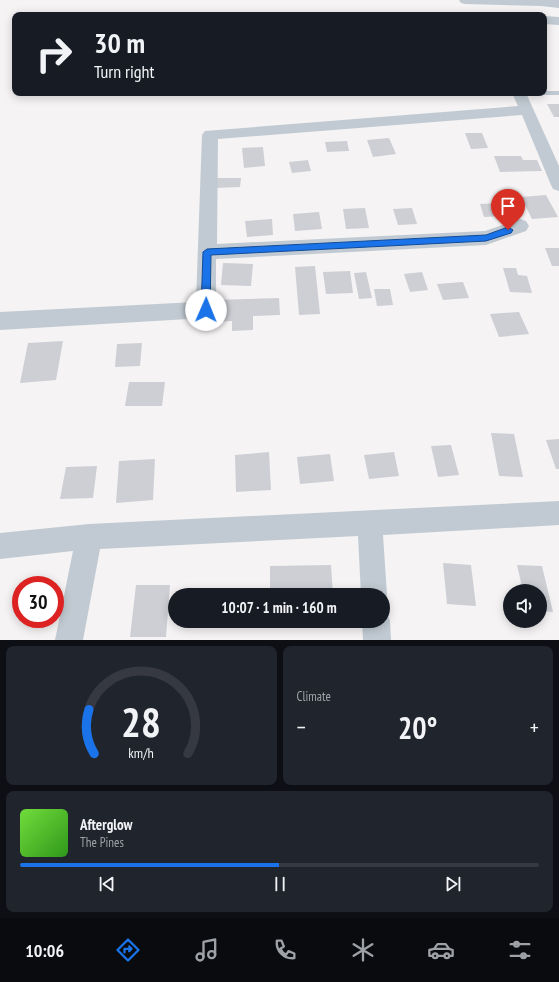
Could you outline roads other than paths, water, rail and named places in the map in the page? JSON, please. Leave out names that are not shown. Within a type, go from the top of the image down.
[{"type":"street","points":[[465,0],[541,2],[559,4]]},
{"type":"street","points":[[547,20],[559,21]]},
{"type":"street","points":[[521,96],[559,185]]},
{"type":"street","points":[[0,321],[206,310],[210,135],[527,110]]},
{"type":"street","points":[[207,252],[486,238],[520,226]]},
{"type":"street","points":[[0,546],[89,536],[559,513]]},
{"type":"street","points":[[370,522],[374,588]]},
{"type":"street","points":[[69,640],[89,536]]},
{"type":"street","points":[[376,628],[377,640]]},
{"type":"lane","points":[[547,93],[559,93]]}]
